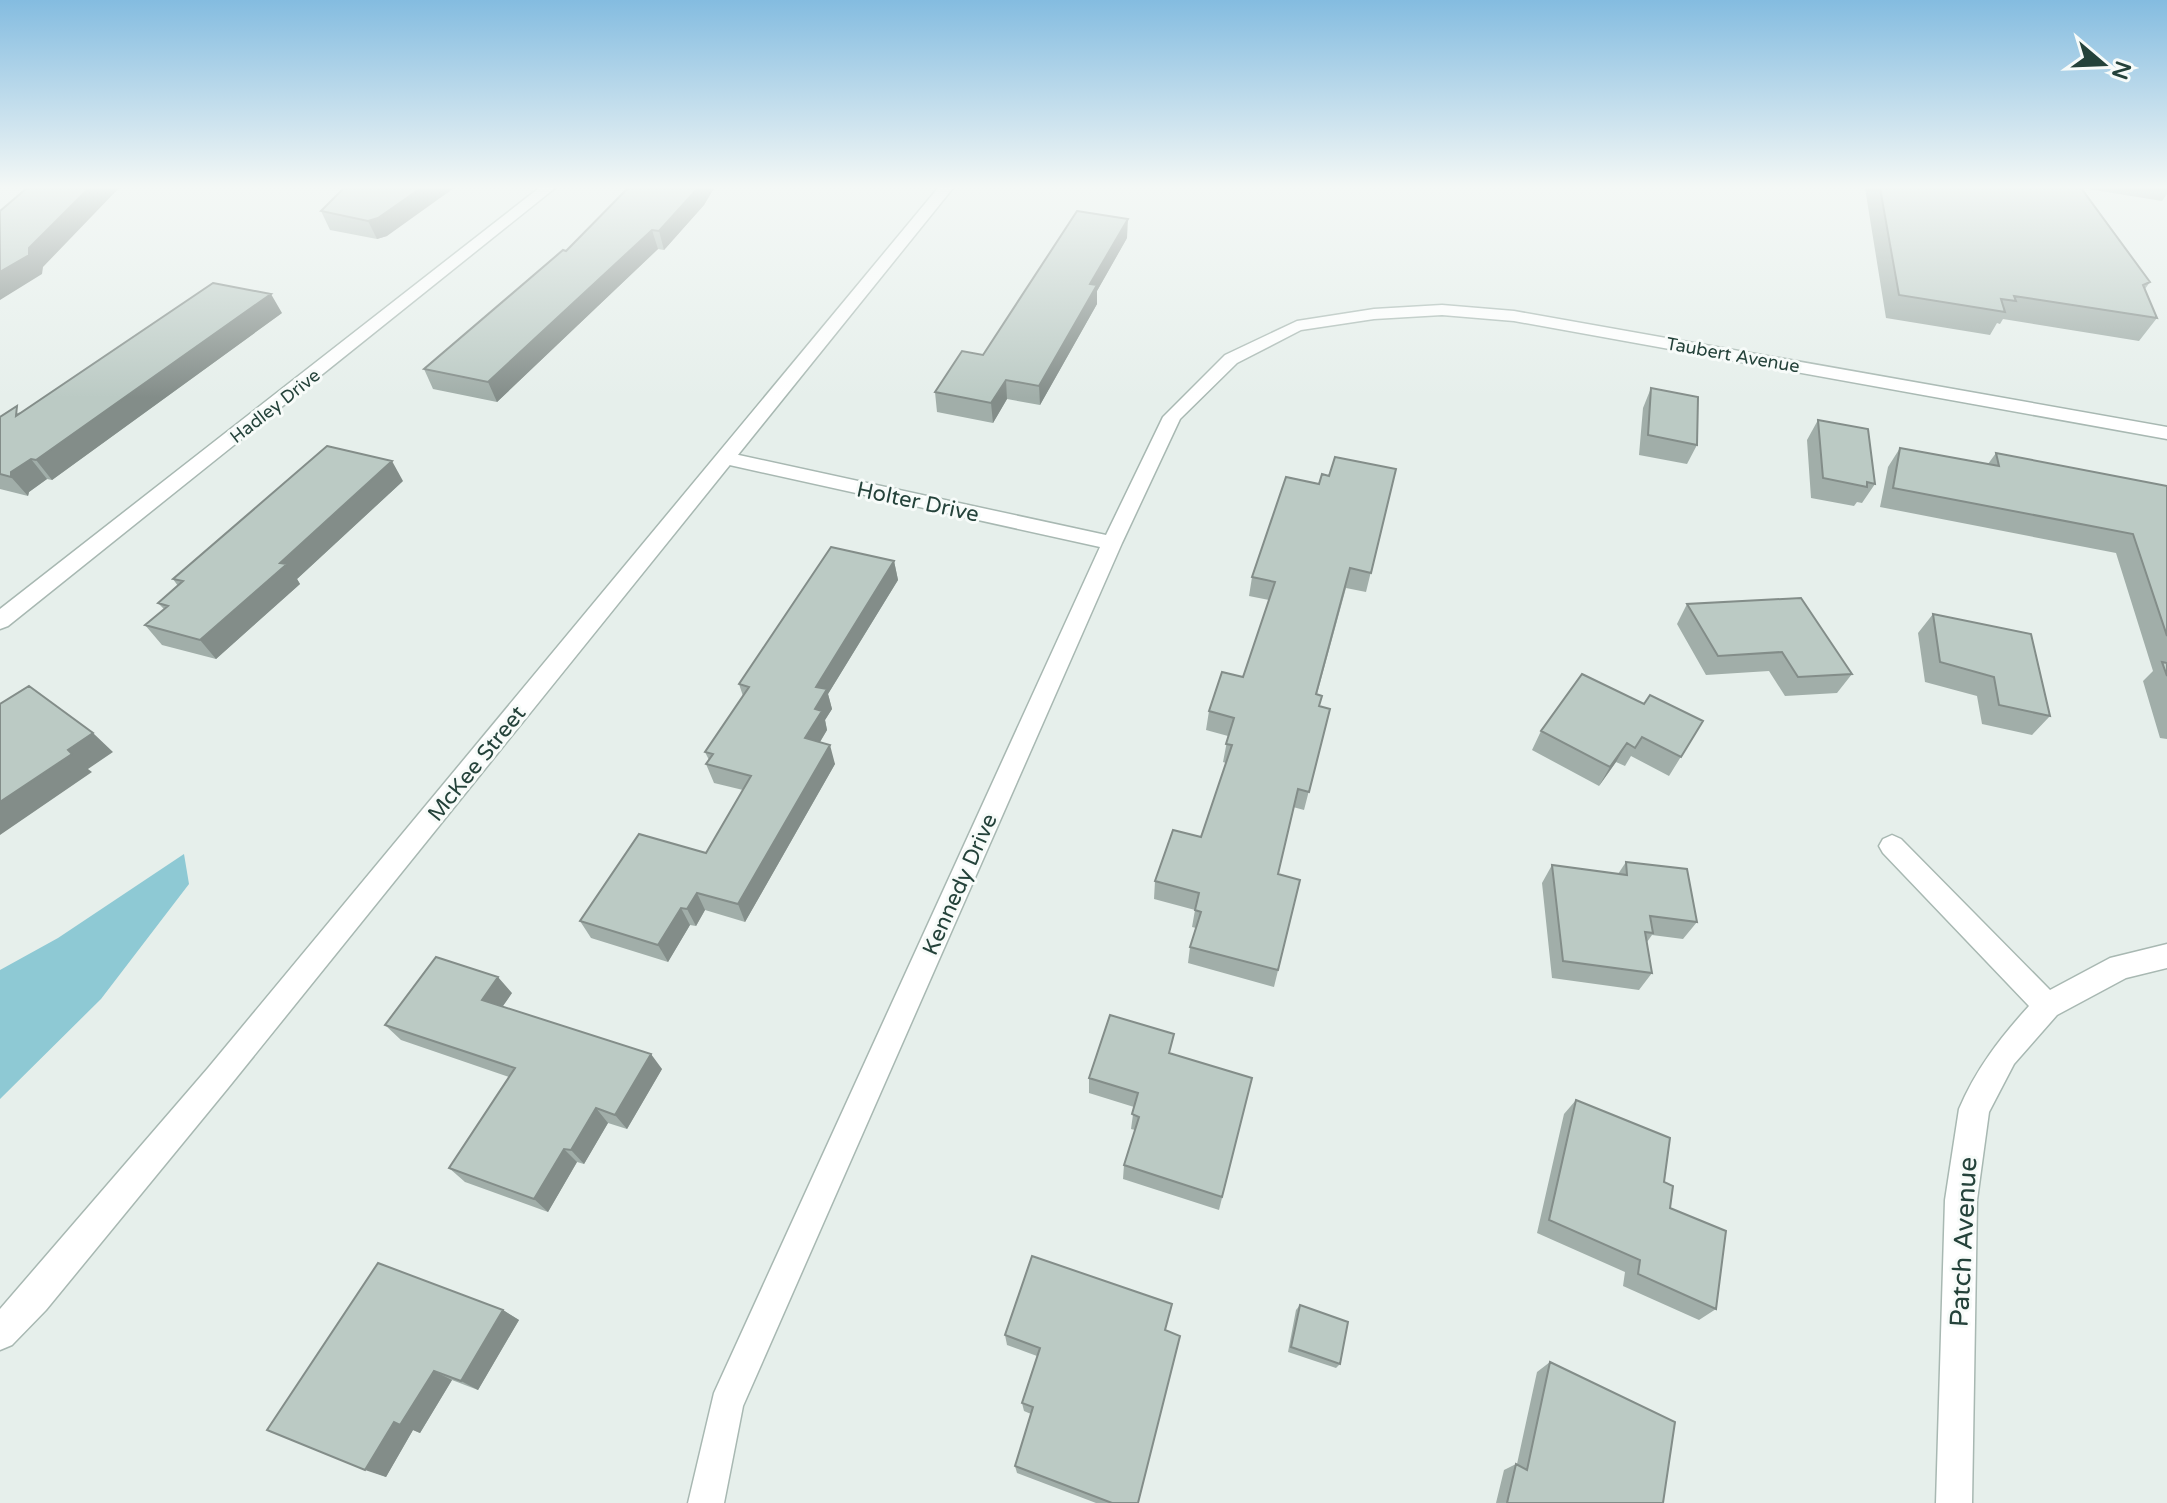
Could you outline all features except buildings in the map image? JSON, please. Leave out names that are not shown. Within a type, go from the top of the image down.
[{"type":"street","name":"Hadley Drive","points":[[0,621],[459,258]]},
{"type":"street","name":"McKee Street","points":[[0,1333],[34,1298],[218,1078],[889,258]]},
{"type":"street","name":"Taubert Avenue","points":[[1297,326],[1374,314],[1442,310],[1514,316],[2167,433]]},
{"type":"street","name":"Kennedy Drive","points":[[706,1503],[726,1405],[1112,543],[1172,417],[1231,359],[1297,326]]},
{"type":"street","name":"Holter Drive","points":[[725,458],[1112,543]]},
{"type":"street","points":[[1892,846],[2047,1006],[2120,967],[2167,956]]},
{"type":"street","name":"Patch Avenue","points":[[1954,1503],[1961,1200],[1974,1109],[2004,1054],[2047,1006]]},
{"type":"water","points":[[184,854],[189,884],[101,999],[0,1099],[0,970],[58,938]]}]
